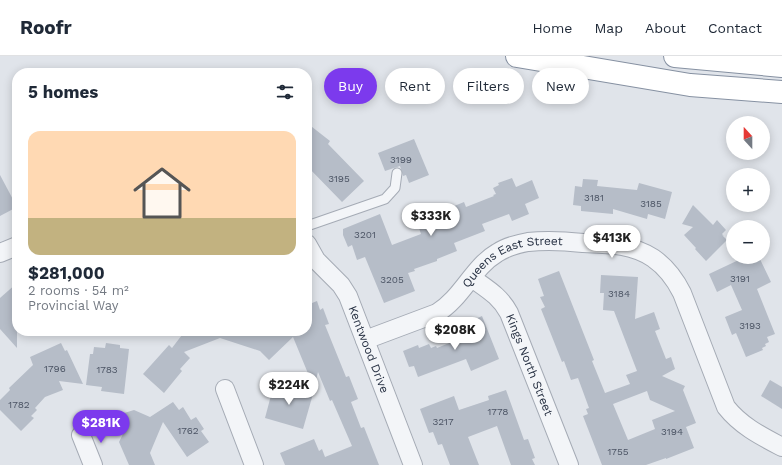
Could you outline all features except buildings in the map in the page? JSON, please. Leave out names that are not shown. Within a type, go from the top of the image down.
[{"type":"highway","points":[[517,56],[690,85],[782,92]]},
{"type":"highway","points":[[675,56],[782,66]]},
{"type":"street","name":"Queens East Street","points":[[365,340],[443,309],[472,278],[481,266],[495,254],[506,248],[528,242],[615,244],[634,249],[654,258],[672,276],[682,293],[726,407],[732,415],[746,427],[782,447]]},
{"type":"street","points":[[0,253],[12,248]]},
{"type":"street","name":"Kentwood Drive","points":[[312,253],[316,260],[341,285],[344,290],[413,465]]},
{"type":"street","name":"Kings North Street","points":[[472,278],[498,296],[510,313],[569,465]]},
{"type":"street","points":[[225,390],[254,465]]},
{"type":"street","points":[[82,435],[93,465]]},
{"type":"lane","points":[[312,224],[385,199],[395,188],[397,173]]}]
